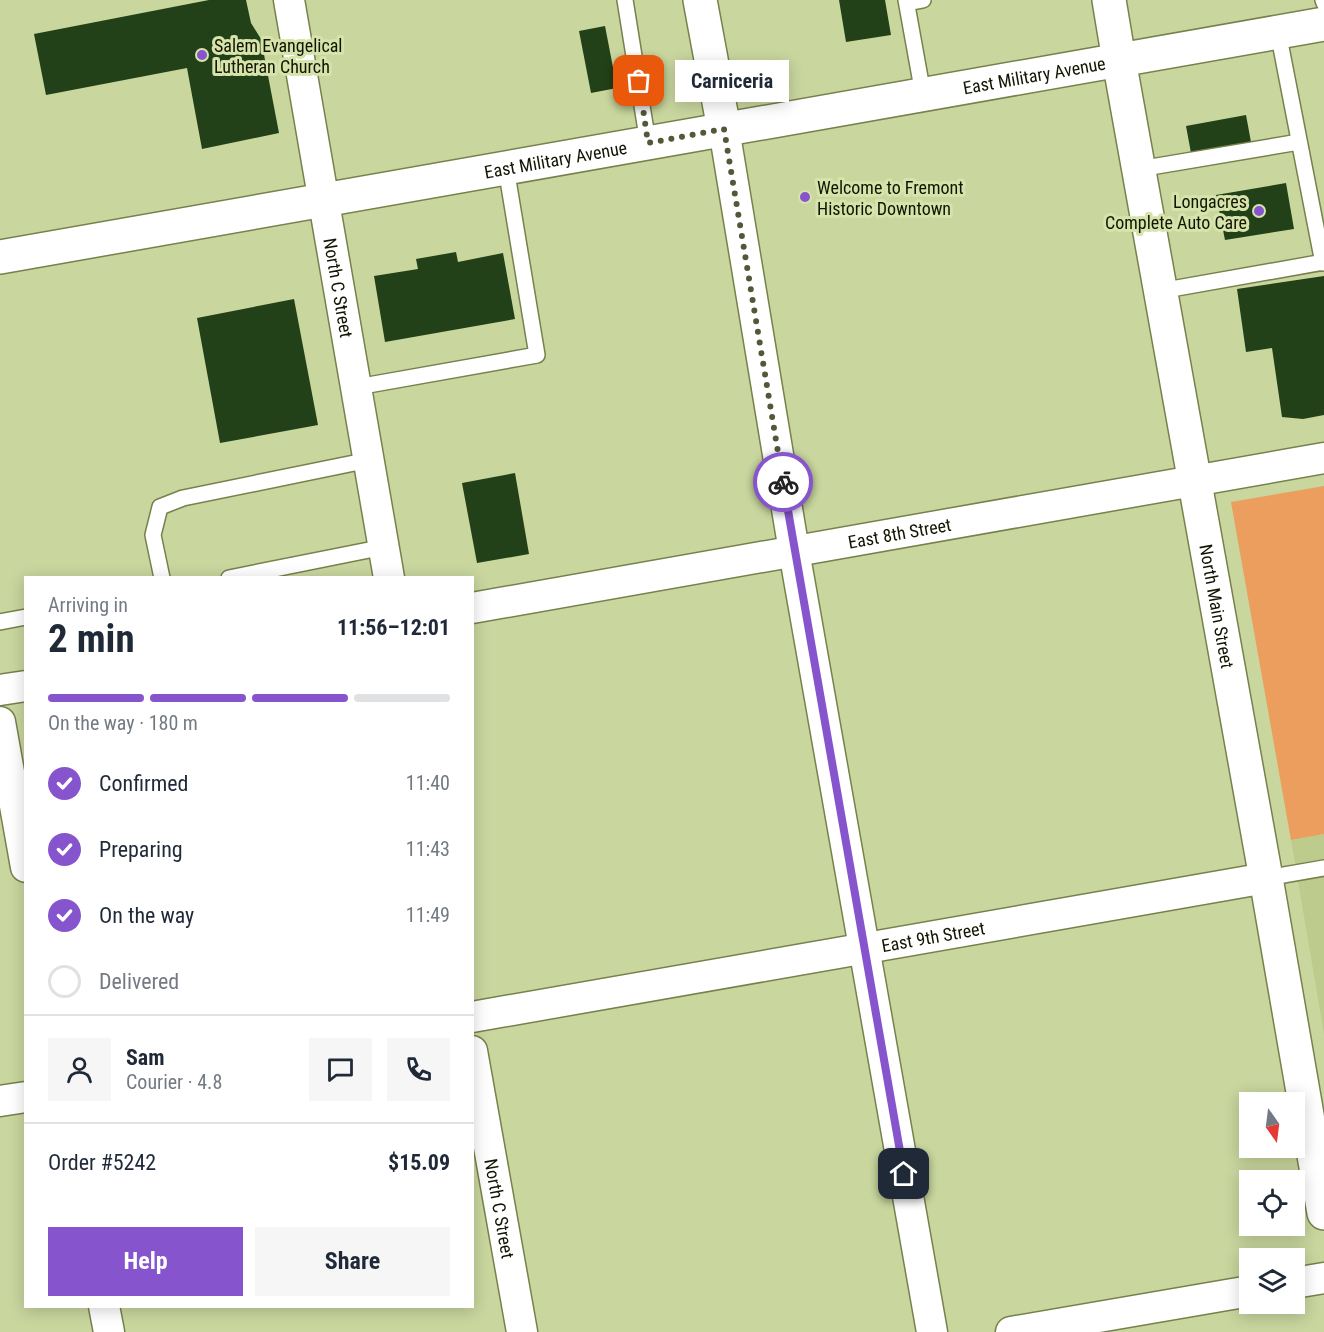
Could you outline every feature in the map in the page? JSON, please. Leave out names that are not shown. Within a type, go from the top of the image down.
[{"type":"main road","points":[[700,0],[724,129]]},
{"type":"main road","name":"North Main Street","points":[[1109,0],[1324,1213]]},
{"type":"main road","name":"East Military Avenue","points":[[0,257],[1324,24]]},
{"type":"street","name":"North C Street","points":[[289,0],[389,576]]},
{"type":"street","points":[[724,129],[794,551],[932,1332]]},
{"type":"street","name":"East 8th Street","points":[[474,608],[1324,458]]},
{"type":"street","points":[[0,690],[24,686]]},
{"type":"street","points":[[0,722],[24,856]]},
{"type":"street","name":"East 9th Street","points":[[474,1017],[1266,878]]},
{"type":"street","name":"North C Street","points":[[474,1063],[522,1332]]},
{"type":"street","points":[[0,1101],[24,1097]]},
{"type":"street","points":[[1305,1281],[1324,1278]]},
{"type":"street","points":[[1011,1332],[1239,1293]]},
{"type":"street","points":[[104,1308],[109,1332]]},
{"type":"lane","points":[[625,0],[648,143]]},
{"type":"lane","points":[[923,0],[906,2],[923,94]]},
{"type":"lane","points":[[1160,291],[1323,263],[1278,32]]},
{"type":"lane","points":[[1139,169],[1299,142]]},
{"type":"lane","points":[[357,387],[537,355],[506,168]]},
{"type":"lane","points":[[162,576],[153,535],[160,507],[183,498],[369,460]]},
{"type":"lane","points":[[239,576],[384,547]]},
{"type":"lane","points":[[0,622],[24,617]]},
{"type":"lane","name":"East 9th Street","points":[[1266,878],[1324,868]]},
{"type":"shaded area","points":[[1324,486],[1324,834],[1291,840],[1231,502]]},
{"type":"shaded area","points":[[1324,834],[1324,1034],[1291,840]]},
{"type":"building","points":[[209,0],[246,0],[251,23],[261,39],[279,133],[202,149],[187,68],[46,95],[34,34]]},
{"type":"building","points":[[839,0],[885,0],[891,35],[846,42]]},
{"type":"building","points":[[605,26],[617,88],[591,93],[579,31]]},
{"type":"building","points":[[1246,115],[1251,142],[1191,153],[1186,126]]},
{"type":"building","points":[[1286,183],[1294,229],[1225,240],[1216,195]]},
{"type":"building","points":[[456,252],[458,262],[503,253],[515,319],[385,342],[374,276],[418,269],[416,259]]},
{"type":"building","points":[[1324,276],[1324,415],[1303,419],[1282,417],[1272,348],[1246,352],[1237,289]]},
{"type":"building","points":[[294,299],[318,425],[220,443],[197,318]]},
{"type":"building","points":[[515,473],[529,554],[477,563],[462,483]]},
{"type":"way so far","points":[[639,81],[648,143],[724,129],[783,482]]},
{"type":"place","name":"Salem Evangelical Lutheran Church","points":[[202,55]]},
{"type":"place","name":"Carniceria","points":[[639,81]]},
{"type":"place","name":"Welcome to Fremont Historic Downtown","points":[[805,197]]},
{"type":"place","name":"Longacres Complete Auto Care","points":[[1259,211]]},
{"type":"route","points":[[783,482],[904,1174]]}]
